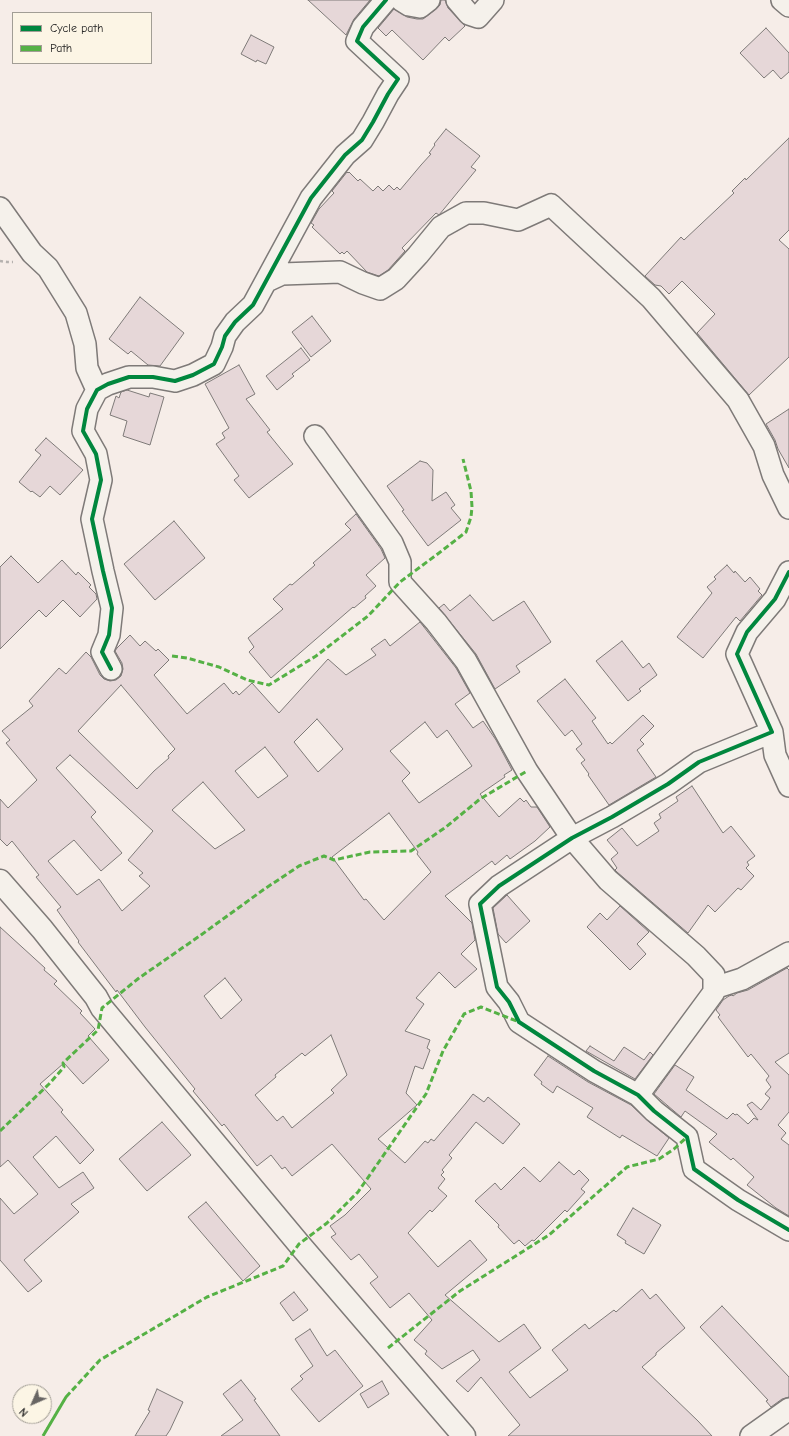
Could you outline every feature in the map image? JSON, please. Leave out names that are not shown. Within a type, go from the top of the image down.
[{"type":"main road","points":[[0,881],[42,929],[96,997],[102,1008],[283,1225],[464,1436]]},
{"type":"street","points":[[111,669],[102,652],[109,635],[112,608],[92,520],[101,480],[96,454],[83,431],[87,409],[97,390],[108,384],[129,377],[175,380],[193,375],[214,364],[222,347],[225,336],[235,322],[253,305],[311,198],[344,155],[362,140],[398,79],[357,41],[363,27],[386,0]]},
{"type":"street","points":[[401,0],[409,5],[420,7],[429,0]]},
{"type":"street","points":[[457,0],[469,14],[478,16],[493,0]]},
{"type":"street","points":[[782,0],[789,6]]},
{"type":"street","points":[[267,281],[282,274],[340,272],[363,284],[380,289],[396,279],[441,227],[466,213],[484,213],[518,220],[551,205],[651,298],[738,400],[764,446],[773,475],[789,508]]},
{"type":"street","points":[[0,208],[32,253],[48,268],[76,313],[84,344],[87,368],[97,390]]},
{"type":"street","points":[[315,436],[392,543],[400,562],[400,582],[436,622],[466,661],[527,771],[572,838],[608,880],[696,956],[714,975],[714,992],[638,1094]]},
{"type":"street","points":[[789,572],[775,599],[747,632],[737,654],[772,732],[775,756],[789,786]]},
{"type":"street","points":[[772,732],[699,762],[656,791],[612,817],[572,838],[499,886],[480,904],[497,986],[509,1002],[520,1022],[594,1071],[638,1094],[654,1111],[687,1137],[694,1169],[738,1200],[789,1230]]},
{"type":"street","points":[[714,988],[742,979],[779,960],[789,953]]},
{"type":"street","points":[[751,1436],[789,1409]]},
{"type":"building","points":[[308,0],[370,0],[354,19],[346,35]]},
{"type":"building","points":[[441,0],[445,0],[448,8],[465,26],[449,41],[445,37],[423,60],[392,30],[386,36],[378,28],[394,9],[407,17],[423,19],[440,5]]},
{"type":"building","points":[[766,28],[789,53],[789,72],[781,79],[773,70],[764,78],[740,53]]},
{"type":"building","points":[[251,35],[274,47],[266,64],[257,60],[256,62],[241,54]]},
{"type":"building","points":[[446,129],[480,156],[471,167],[476,170],[439,215],[436,213],[402,248],[405,251],[388,270],[379,276],[367,272],[347,251],[344,254],[342,252],[340,254],[312,227],[314,225],[311,223],[319,209],[334,193],[332,191],[347,172],[349,172],[358,181],[360,179],[373,191],[378,186],[383,191],[389,185],[394,190],[397,187],[400,190],[431,154],[429,153],[435,145],[434,144]]},
{"type":"building","points":[[789,138],[789,230],[779,240],[789,249],[789,357],[749,395],[697,333],[715,314],[682,281],[669,294],[661,286],[655,285],[645,276],[681,237],[684,240],[734,193],[732,191],[745,178],[746,180]]},
{"type":"building","points":[[140,297],[184,333],[160,366],[148,365],[131,351],[128,354],[109,339]]},
{"type":"building","points":[[312,316],[331,341],[311,357],[292,332]]},
{"type":"building","points":[[301,348],[310,360],[292,374],[294,376],[277,390],[266,376]]},
{"type":"building","points":[[239,365],[255,394],[246,399],[270,430],[267,432],[293,464],[249,498],[234,480],[239,476],[216,444],[225,438],[222,433],[229,428],[205,384]]},
{"type":"building","points":[[127,390],[149,397],[150,393],[164,397],[150,445],[123,436],[127,421],[110,415],[116,396],[119,398],[121,392]]},
{"type":"building","points":[[789,409],[789,468],[766,424]]},
{"type":"building","points":[[46,438],[83,470],[60,495],[50,486],[40,497],[19,482],[41,455],[35,450]]},
{"type":"building","points":[[420,461],[427,463],[433,470],[432,501],[446,492],[455,505],[451,508],[461,520],[428,546],[402,511],[404,510],[387,486]]},
{"type":"building","points":[[356,514],[381,549],[385,558],[366,575],[376,586],[365,596],[366,598],[354,608],[353,607],[271,678],[249,652],[254,647],[248,638],[283,609],[273,599],[315,565],[313,563],[351,530],[345,524]]},
{"type":"building","points":[[174,521],[205,558],[155,600],[124,564]]},
{"type":"building","points":[[11,556],[38,583],[62,560],[76,575],[78,572],[91,585],[89,587],[96,594],[97,599],[80,617],[63,600],[46,617],[39,610],[0,649],[0,567]]},
{"type":"building","points":[[727,565],[745,582],[750,577],[760,589],[758,591],[762,595],[740,621],[736,617],[703,658],[677,637],[712,593],[707,587],[716,579],[714,577]]},
{"type":"building","points":[[470,595],[493,621],[524,601],[551,642],[516,666],[520,672],[495,689],[476,654],[439,608],[444,604],[450,611]]},
{"type":"building","points":[[420,622],[456,668],[470,693],[455,704],[473,728],[483,721],[496,740],[512,770],[504,775],[505,777],[480,794],[499,817],[520,798],[524,802],[526,800],[531,807],[537,807],[550,827],[535,841],[510,859],[507,855],[495,865],[492,861],[445,896],[472,923],[475,940],[461,954],[477,969],[455,988],[439,972],[416,998],[424,1004],[405,1031],[430,1040],[427,1048],[430,1050],[423,1069],[415,1066],[406,1093],[417,1105],[378,1139],[405,1163],[425,1141],[428,1143],[431,1139],[434,1141],[473,1094],[484,1102],[488,1097],[520,1124],[503,1144],[476,1122],[449,1155],[452,1158],[442,1170],[444,1172],[441,1175],[445,1179],[438,1188],[447,1196],[432,1212],[430,1210],[408,1233],[438,1267],[470,1240],[487,1260],[445,1295],[499,1342],[524,1324],[541,1348],[509,1372],[530,1398],[568,1370],[552,1350],[585,1324],[589,1329],[614,1310],[616,1312],[642,1289],[650,1299],[656,1294],[685,1328],[642,1367],[712,1436],[508,1436],[520,1425],[481,1377],[468,1392],[456,1381],[480,1360],[473,1350],[442,1369],[425,1354],[427,1351],[414,1340],[432,1320],[409,1293],[390,1308],[370,1283],[378,1277],[359,1254],[351,1260],[331,1237],[336,1234],[330,1226],[345,1215],[371,1189],[332,1144],[292,1176],[285,1167],[282,1169],[271,1155],[257,1166],[224,1124],[222,1126],[193,1091],[195,1089],[117,990],[116,992],[78,942],[79,941],[57,910],[61,907],[36,877],[39,875],[12,841],[7,846],[0,839],[0,799],[8,808],[37,780],[6,743],[10,740],[2,731],[33,706],[29,701],[59,668],[66,674],[86,652],[91,657],[100,675],[104,679],[110,681],[116,680],[121,676],[123,669],[122,663],[115,651],[130,635],[140,646],[145,641],[156,651],[158,649],[169,660],[154,675],[187,714],[224,683],[233,694],[236,691],[239,695],[252,683],[279,713],[328,659],[346,675],[376,655],[371,649],[385,639],[390,646]],"holes":[[[121,685],[175,749],[168,756],[169,758],[137,789],[78,731]],[[317,719],[343,749],[318,772],[294,742]],[[425,722],[437,738],[447,730],[472,766],[419,803],[402,781],[410,773],[390,751]],[[265,747],[288,776],[258,798],[235,771]],[[70,755],[153,831],[128,860],[143,873],[139,876],[150,886],[122,911],[99,879],[77,895],[48,861],[74,840],[101,871],[122,853],[91,817],[96,812],[56,768]],[[203,782],[245,830],[215,849],[172,810]],[[389,813],[431,872],[384,920],[366,899],[364,900],[332,857]],[[225,978],[242,1000],[221,1019],[204,996]],[[331,1035],[347,1075],[331,1090],[334,1093],[292,1128],[283,1116],[277,1121],[255,1095],[276,1077],[275,1075],[302,1053],[305,1056]]]},
{"type":"building","points":[[622,641],[643,668],[649,663],[657,675],[639,689],[641,691],[628,701],[596,661]]},
{"type":"building","points":[[565,679],[596,718],[592,721],[608,744],[610,742],[612,744],[643,715],[654,726],[640,740],[644,744],[637,750],[656,777],[609,805],[581,763],[585,760],[576,749],[582,744],[572,730],[565,736],[537,701]]},
{"type":"building","points":[[692,786],[723,833],[731,826],[755,856],[747,862],[749,865],[746,868],[754,876],[741,890],[738,888],[715,912],[708,905],[688,933],[615,870],[617,868],[611,859],[618,853],[607,840],[622,828],[637,846],[659,831],[654,823],[661,818],[659,814],[678,801],[676,797]]},
{"type":"building","points":[[507,895],[530,921],[506,943],[498,934],[493,908]]},
{"type":"building","points":[[620,906],[649,932],[637,944],[646,954],[630,970],[587,927],[600,913],[607,920]]},
{"type":"building","points":[[0,927],[45,968],[44,970],[57,981],[54,984],[82,1011],[80,1013],[95,1029],[88,1036],[109,1060],[83,1084],[64,1063],[40,1084],[63,1110],[61,1112],[94,1150],[80,1164],[56,1136],[33,1157],[59,1188],[83,1172],[94,1188],[71,1204],[79,1212],[24,1260],[42,1281],[28,1292],[0,1260],[0,1198],[14,1214],[38,1194],[8,1160],[0,1167]]},
{"type":"building","points":[[787,968],[789,970],[789,1053],[775,1062],[789,1075],[789,1112],[778,1125],[786,1133],[781,1139],[789,1145],[789,1216],[776,1208],[747,1185],[754,1177],[733,1158],[731,1160],[709,1142],[717,1134],[685,1111],[681,1117],[654,1094],[675,1065],[694,1077],[686,1090],[727,1119],[733,1113],[735,1115],[737,1114],[748,1124],[754,1118],[758,1120],[747,1105],[752,1102],[761,1110],[770,1098],[765,1094],[771,1087],[766,1080],[769,1076],[751,1054],[748,1057],[718,1017],[720,1015],[716,1010],[723,1000],[729,996],[733,996],[737,993],[748,990]]},
{"type":"building","points":[[590,1046],[614,1061],[624,1047],[644,1060],[650,1052],[653,1055],[635,1079],[586,1051]]},
{"type":"building","points":[[548,1056],[588,1082],[631,1105],[669,1138],[657,1156],[622,1135],[620,1138],[587,1117],[593,1108],[557,1086],[553,1093],[541,1084],[542,1082],[534,1075]]},
{"type":"building","points":[[162,1122],[191,1155],[147,1191],[119,1159]]},
{"type":"building","points":[[559,1162],[574,1175],[579,1170],[589,1180],[581,1189],[585,1192],[567,1212],[565,1210],[534,1241],[532,1240],[525,1246],[519,1240],[514,1244],[498,1227],[499,1225],[475,1201],[495,1183],[501,1190],[524,1167],[540,1182]]},
{"type":"building","points":[[206,1202],[260,1266],[243,1281],[188,1217]]},
{"type":"building","points":[[633,1208],[661,1225],[644,1254],[625,1243],[626,1241],[617,1235]]},
{"type":"building","points":[[294,1292],[308,1310],[293,1321],[280,1303]]},
{"type":"building","points":[[722,1306],[789,1377],[789,1397],[782,1399],[771,1407],[766,1401],[768,1400],[700,1327]]},
{"type":"building","points":[[310,1329],[327,1356],[335,1350],[363,1386],[319,1422],[291,1389],[303,1379],[300,1376],[313,1366],[295,1339]]},
{"type":"building","points":[[241,1380],[256,1399],[254,1400],[280,1436],[221,1436],[243,1420],[223,1394]]},
{"type":"building","points":[[382,1381],[389,1394],[368,1408],[360,1394]]},
{"type":"building","points":[[157,1389],[183,1402],[170,1430],[166,1436],[135,1436],[150,1411],[148,1410]]},
{"type":"marked path","points":[[172,656],[187,658],[219,667],[247,680],[269,685],[316,656],[368,616],[400,582],[466,532],[471,517],[472,507],[471,491],[463,459]]},
{"type":"marked path","points":[[0,1131],[49,1084],[64,1067],[63,1063],[98,1030],[102,1008],[139,978],[263,890],[299,866],[324,856],[334,860],[370,852],[411,851],[446,827],[480,799],[527,771]]},
{"type":"marked path","points":[[66,1397],[100,1360],[207,1297],[283,1266],[299,1244],[327,1223],[358,1192],[426,1094],[443,1051],[464,1014],[481,1007],[519,1022]]},
{"type":"marked path","points":[[388,1348],[460,1291],[549,1235],[627,1167],[659,1159],[674,1149],[687,1137]]},
{"type":"marked path","points":[[43,1436],[66,1397],[43,1436]]},
{"type":"cycle path","points":[[111,669],[102,652],[109,635],[112,608],[92,519],[101,480],[96,454],[83,431],[87,409],[97,390],[108,384],[129,377],[153,377],[175,381],[193,375],[214,364],[222,347],[225,336],[235,322],[253,305],[311,198],[345,155],[362,140],[398,79],[357,41],[363,27],[386,0]]},
{"type":"cycle path","points":[[789,572],[775,599],[747,632],[737,654],[772,732],[699,762],[668,784],[612,817],[572,838],[499,886],[480,904],[497,987],[509,1002],[519,1022],[594,1071],[638,1095],[654,1111],[687,1137],[694,1169],[738,1200],[789,1230]]}]
